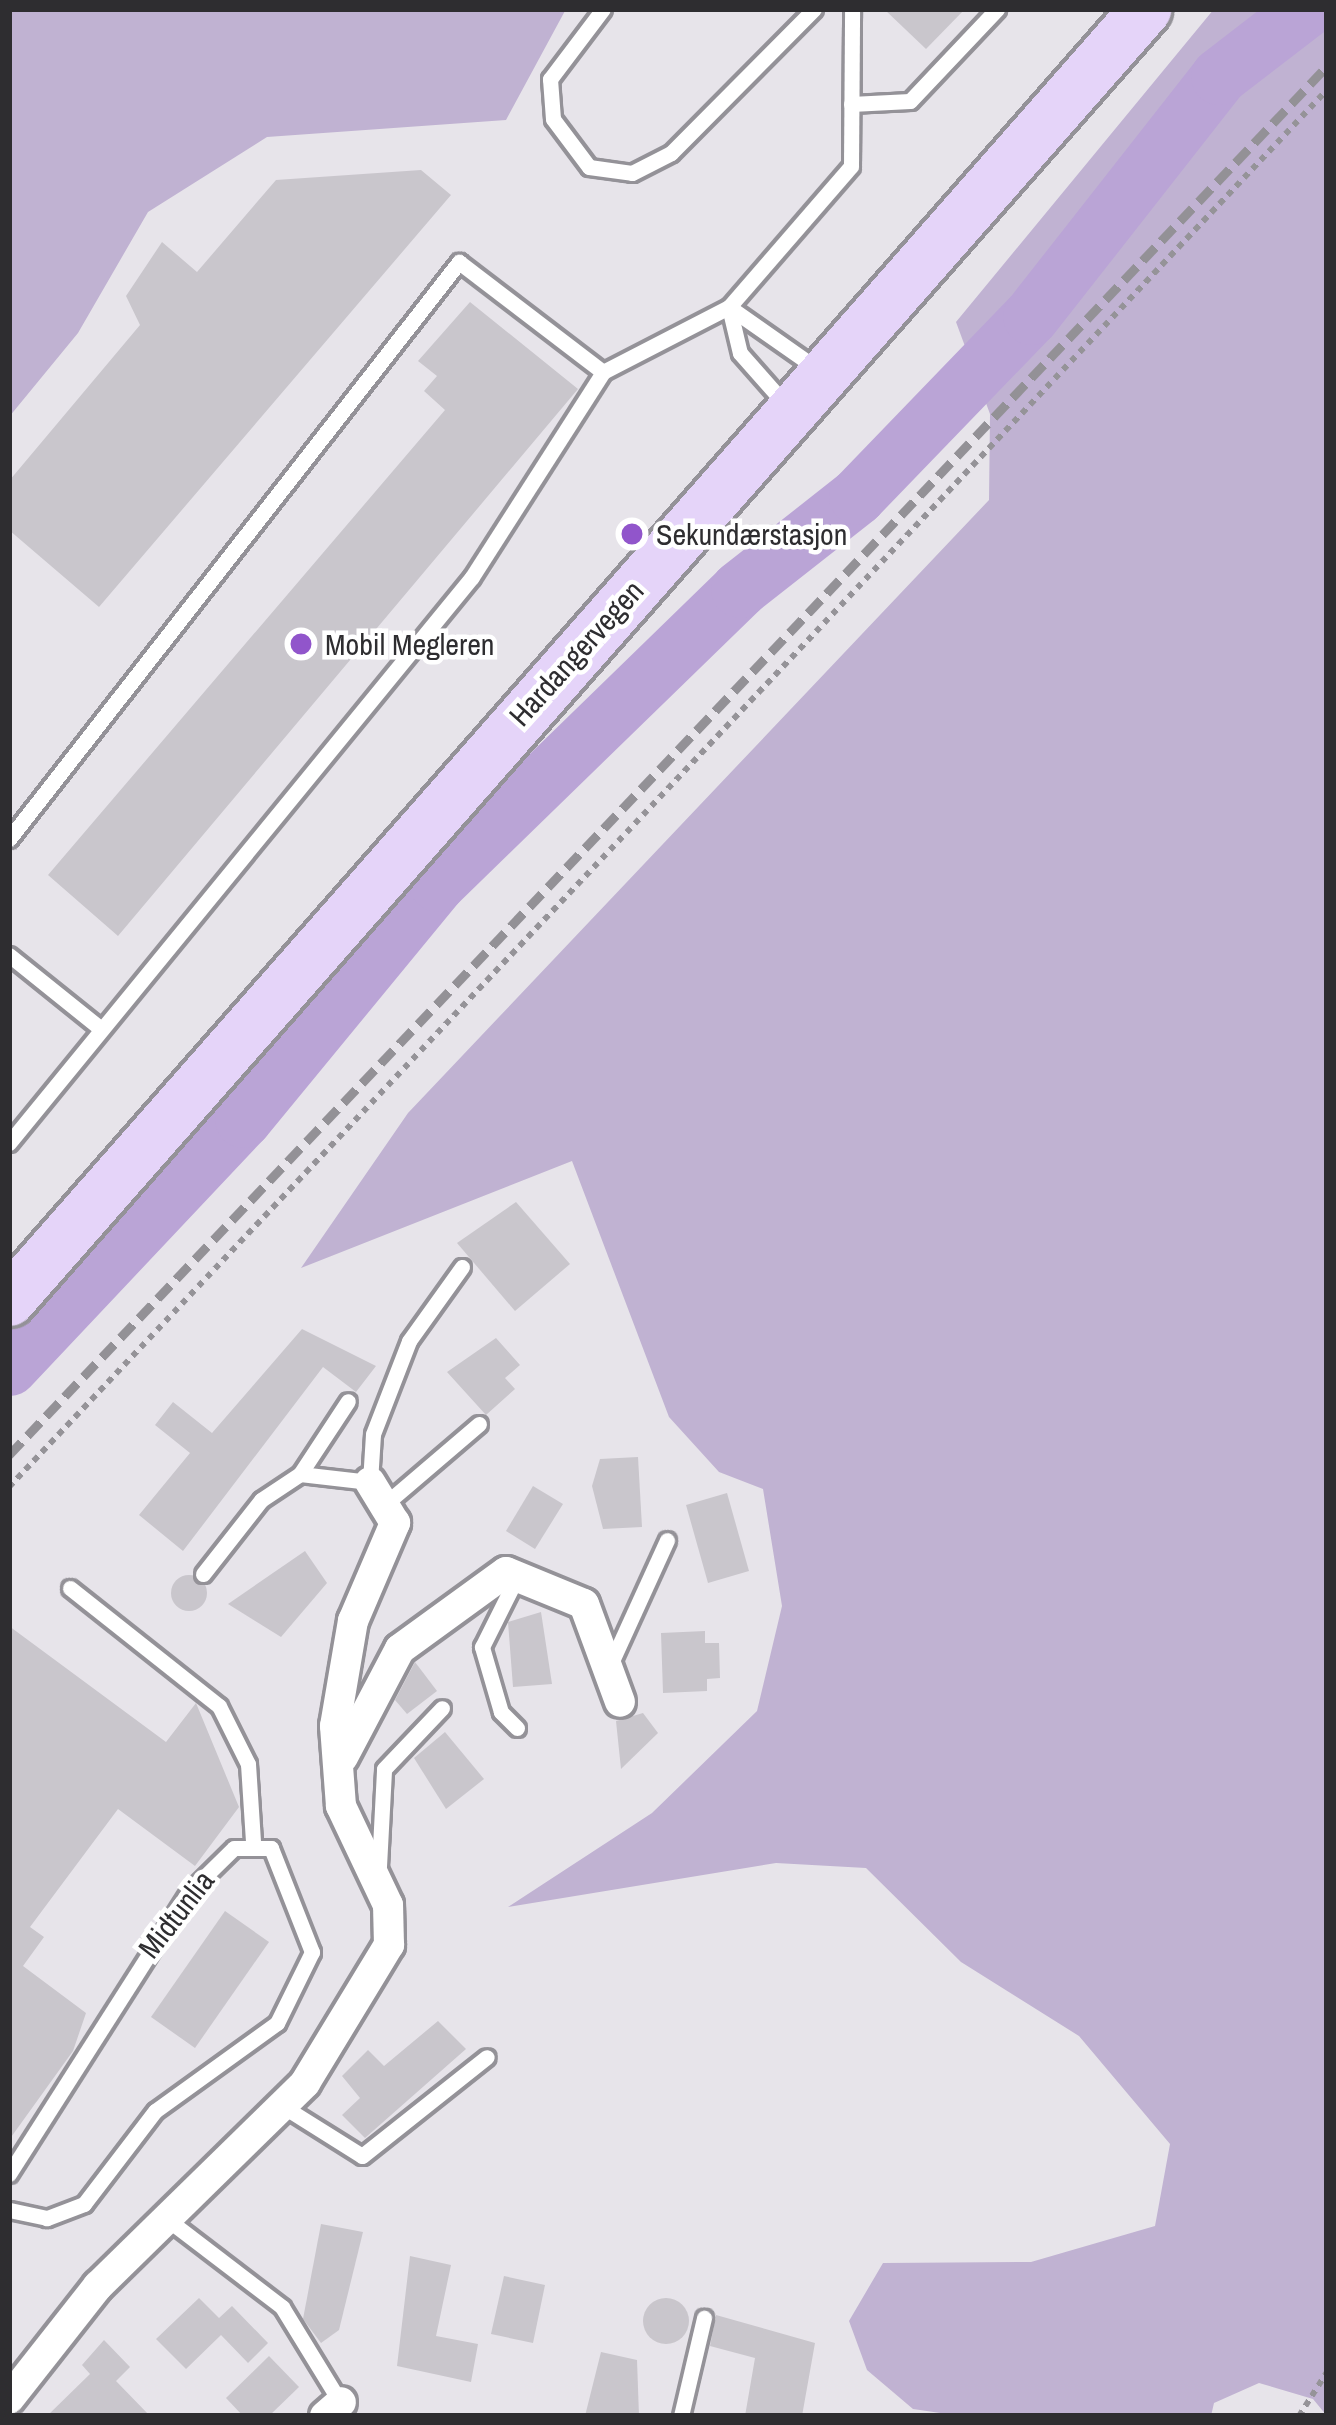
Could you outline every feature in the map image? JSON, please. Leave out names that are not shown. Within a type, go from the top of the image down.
[{"type":"main road","name":"Hardangervegen","points":[[9,1300],[1145,9]]},
{"type":"street","points":[[9,2399],[167,2218],[284,2107],[380,1966],[391,1928],[378,1881],[337,1781],[344,1652],[394,1523],[380,1491]]},
{"type":"street","points":[[337,1781],[360,1710],[400,1649],[494,1574],[518,1574],[584,1604],[611,1663],[620,1702]]},
{"type":"lane","points":[[603,9],[550,79],[553,118],[589,167],[632,173],[671,153],[814,9]]},
{"type":"lane","points":[[9,1143],[472,577],[603,372],[729,308],[851,166],[852,9]]},
{"type":"lane","points":[[851,104],[910,101],[997,9]]},
{"type":"lane","points":[[9,839],[459,262],[603,372]]},
{"type":"lane","points":[[729,308],[740,353],[806,391]]},
{"type":"lane","points":[[729,308],[806,391]]},
{"type":"lane","points":[[9,955],[101,1029]]},
{"type":"lane","points":[[380,1491],[373,1433],[409,1341],[463,1267]]},
{"type":"lane","points":[[202,1574],[261,1500],[300,1474],[348,1401]]},
{"type":"lane","points":[[300,1474],[380,1491],[479,1424]]},
{"type":"lane","points":[[611,1663],[667,1540]]},
{"type":"lane","points":[[517,1728],[501,1712],[482,1647],[518,1574]]},
{"type":"lane","points":[[10,2210],[47,2218],[84,2204],[154,2111],[258,2041],[301,1990],[310,1929],[271,1848],[253,1842],[248,1764],[219,1706],[70,1588]]},
{"type":"lane","points":[[378,1881],[384,1769],[442,1708]]},
{"type":"lane","name":"Midtunlia","points":[[9,2174],[188,1893],[253,1842]]},
{"type":"lane","points":[[284,2107],[362,2156],[487,2056]]},
{"type":"lane","points":[[167,2218],[282,2307],[337,2411]]},
{"type":"lane","points":[[681,2416],[704,2318]]},
{"type":"path","points":[[9,1487],[1327,90]]},
{"type":"path","points":[[1299,2416],[1327,2372]]},
{"type":"shaded area","points":[[9,9],[566,9],[506,120],[267,137],[148,212],[78,333],[9,417]]},
{"type":"shaded area","points":[[1214,9],[1327,9],[1327,2416],[1313,2399],[1259,2383],[1214,2403],[1211,2416],[961,2416],[913,2409],[867,2370],[849,2321],[883,2263],[1031,2262],[1155,2226],[1170,2144],[1079,2036],[961,1962],[866,1868],[776,1863],[508,1907],[652,1813],[757,1711],[782,1606],[763,1489],[719,1472],[669,1417],[572,1161],[301,1268],[408,1113],[989,500],[990,414],[956,322]]},
{"type":"building","points":[[884,9],[965,9],[926,49]]},
{"type":"building","points":[[421,170],[451,195],[99,607],[9,530],[9,481],[140,325],[126,296],[162,242],[197,272],[276,180]]},
{"type":"building","points":[[470,302],[578,389],[118,936],[48,875],[445,410],[424,391],[437,376],[418,361]]},
{"type":"building","points":[[516,1202],[570,1264],[515,1311],[457,1243]]},
{"type":"building","points":[[302,1329],[376,1366],[356,1392],[323,1367],[183,1551],[139,1515],[190,1453],[155,1425],[173,1402],[212,1433]]},
{"type":"building","points":[[496,1338],[520,1365],[505,1378],[515,1389],[486,1415],[447,1372]]},
{"type":"building","points":[[638,1457],[642,1527],[603,1529],[592,1486],[600,1459]]},
{"type":"building","points":[[533,1486],[563,1504],[535,1549],[506,1531]]},
{"type":"building","points":[[727,1493],[749,1571],[708,1583],[686,1505]]},
{"type":"building","points":[[305,1551],[327,1583],[281,1637],[228,1604]]},
{"type":"building","points":[[189,1575],[202,1580],[207,1593],[202,1606],[189,1611],[176,1606],[171,1593],[176,1580]]},
{"type":"building","points":[[541,1612],[552,1684],[513,1687],[508,1622]]},
{"type":"building","points":[[9,1626],[166,1742],[196,1703],[239,1807],[195,1866],[118,1809],[30,1927],[44,1937],[23,1966],[86,2013],[73,2051],[9,2140]]},
{"type":"building","points":[[705,1631],[705,1643],[719,1643],[720,1678],[707,1679],[707,1691],[663,1693],[661,1633]]},
{"type":"building","points":[[415,1662],[437,1691],[407,1714],[395,1700]]},
{"type":"building","points":[[643,1713],[658,1733],[621,1769],[616,1721]]},
{"type":"building","points":[[445,1732],[484,1779],[446,1809],[414,1758]]},
{"type":"building","points":[[225,1911],[269,1942],[195,2048],[151,2017]]},
{"type":"building","points":[[438,2021],[466,2049],[365,2138],[342,2115],[360,2098],[342,2076],[368,2050],[384,2066]]},
{"type":"building","points":[[321,2224],[363,2232],[339,2330],[321,2343],[303,2319]]},
{"type":"building","points":[[410,2256],[451,2265],[436,2336],[478,2344],[471,2382],[397,2366]]},
{"type":"building","points":[[504,2276],[545,2285],[533,2343],[491,2334]]},
{"type":"building","points":[[199,2298],[219,2318],[232,2306],[268,2343],[248,2363],[221,2335],[186,2369],[156,2339]]},
{"type":"building","points":[[666,2298],[682,2305],[689,2321],[682,2337],[666,2344],[650,2337],[643,2321],[650,2305]]},
{"type":"building","points":[[716,2315],[815,2343],[802,2416],[745,2416],[755,2358],[710,2346]]},
{"type":"building","points":[[104,2340],[130,2367],[116,2381],[150,2416],[47,2416],[90,2374],[82,2365]]},
{"type":"building","points":[[601,2352],[637,2360],[639,2416],[585,2416]]},
{"type":"building","points":[[269,2356],[299,2387],[269,2416],[243,2416],[226,2398]]},
{"type":"waterway","points":[[9,1367],[243,1119],[437,883],[739,589],[857,496],[1031,316],[1219,76],[1306,9]]},
{"type":"railway","points":[[9,1455],[1327,66]]},
{"type":"place","name":"Sekundærstasjon","points":[[632,534]]},
{"type":"place","name":"Mobil Megleren","points":[[301,644]]}]
